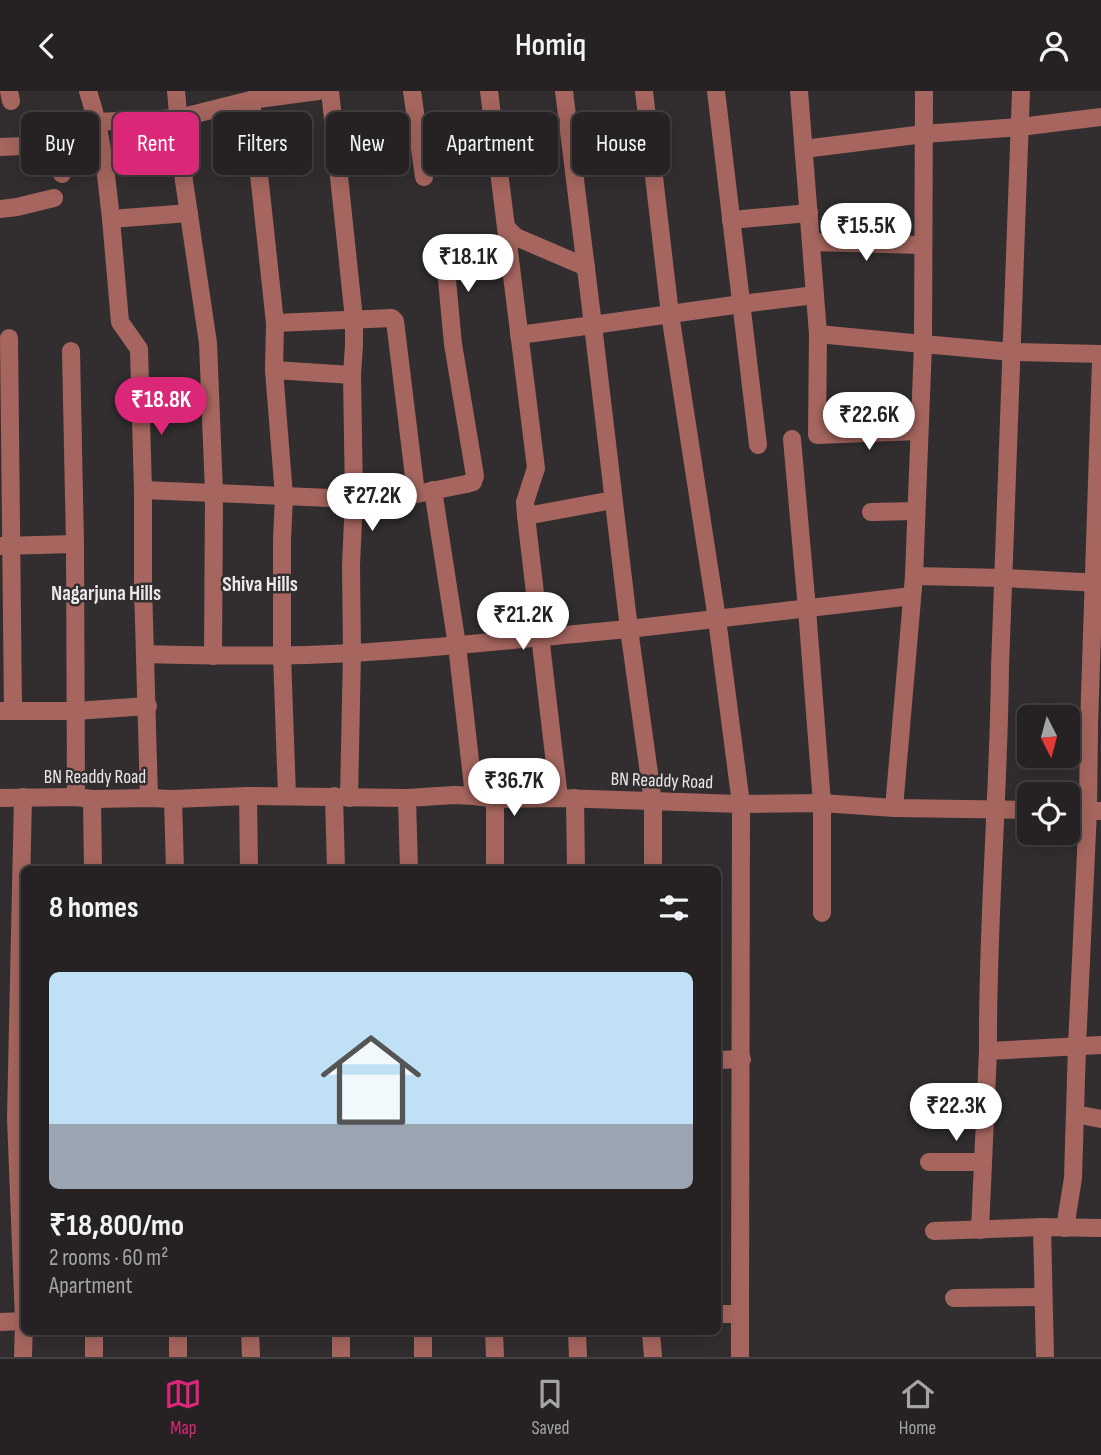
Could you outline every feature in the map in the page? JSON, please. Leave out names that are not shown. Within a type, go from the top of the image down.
[{"type":"street","points":[[88,91],[94,112]]},
{"type":"street","points":[[176,91],[178,112]]},
{"type":"street","points":[[199,113],[256,97],[318,91]]},
{"type":"street","points":[[330,91],[354,319],[352,653],[336,866]]},
{"type":"street","points":[[412,91],[424,177]]},
{"type":"street","points":[[489,91],[536,468],[525,502],[526,516],[576,866]]},
{"type":"street","points":[[564,91],[629,629],[653,802],[653,866]]},
{"type":"street","points":[[643,91],[670,314],[717,619],[741,804],[740,1357]]},
{"type":"street","points":[[716,91],[758,445]]},
{"type":"street","points":[[799,91],[818,334],[817,435],[919,431]]},
{"type":"street","points":[[894,809],[914,576],[923,344],[924,91]]},
{"type":"street","points":[[980,1230],[1021,91]]},
{"type":"street","points":[[256,97],[275,323],[274,370],[284,496],[282,655],[287,796]]},
{"type":"street","points":[[804,149],[1101,117]]},
{"type":"street","points":[[99,134],[111,219],[120,322],[139,349],[149,798]]},
{"type":"street","points":[[0,147],[21,146]]},
{"type":"street","points":[[185,175],[208,343],[214,492],[213,656]]},
{"type":"street","points":[[0,209],[54,198]]},
{"type":"street","points":[[111,219],[189,213]]},
{"type":"street","points":[[731,220],[809,213]]},
{"type":"street","points":[[506,227],[516,237],[586,267]]},
{"type":"street","points":[[811,242],[923,245]]},
{"type":"street","points":[[397,498],[466,484],[473,482],[475,476],[453,344],[444,248]]},
{"type":"street","points":[[520,334],[815,295]]},
{"type":"street","points":[[275,323],[392,318],[395,321],[424,491],[457,645],[474,796]]},
{"type":"street","points":[[818,334],[1012,352],[1101,354]]},
{"type":"street","points":[[9,338],[6,711],[75,711],[148,706]]},
{"type":"street","points":[[71,351],[75,711],[92,866]]},
{"type":"street","points":[[1065,1228],[1073,1178],[1077,1046],[1095,811],[1101,361]]},
{"type":"street","points":[[274,370],[352,375]]},
{"type":"street","points":[[792,439],[822,803],[822,913]]},
{"type":"street","points":[[143,490],[354,499]]},
{"type":"street","points":[[526,516],[613,501]]},
{"type":"street","points":[[871,512],[916,510]]},
{"type":"street","points":[[6,546],[75,544]]},
{"type":"street","points":[[914,576],[1097,583]]},
{"type":"street","points":[[145,654],[213,656],[352,653],[629,629],[912,596]]},
{"type":"street","name":"BN Readdy Road","points":[[0,798],[173,799],[287,796],[407,799],[454,795],[495,799],[822,803],[894,809],[1017,810]]},
{"type":"street","points":[[248,796],[248,866]]},
{"type":"street","points":[[21,1245],[14,1068],[23,797]]},
{"type":"street","points":[[173,799],[175,866]]},
{"type":"street","points":[[407,799],[409,866]]},
{"type":"street","points":[[495,799],[495,866]]},
{"type":"street","points":[[988,1051],[1101,1045]]},
{"type":"street","points":[[721,1060],[742,1059]]},
{"type":"street","points":[[1075,1114],[1101,1119]]},
{"type":"street","points":[[929,1162],[982,1162]]},
{"type":"street","points":[[1042,1227],[1045,1357]]},
{"type":"street","points":[[934,1231],[1042,1227],[1101,1229]]},
{"type":"street","points":[[954,1299],[1043,1297]]},
{"type":"street","points":[[721,1314],[740,1314]]},
{"type":"street","points":[[0,1322],[21,1321]]},
{"type":"street","points":[[23,1357],[24,1335]]},
{"type":"street","points":[[94,1335],[94,1357]]},
{"type":"street","points":[[178,1335],[178,1357]]},
{"type":"street","points":[[250,1335],[251,1357]]},
{"type":"street","points":[[341,1335],[341,1357]]},
{"type":"street","points":[[423,1335],[423,1357]]},
{"type":"street","points":[[494,1335],[495,1357]]},
{"type":"street","points":[[577,1335],[578,1357]]},
{"type":"street","points":[[652,1335],[653,1357]]},
{"type":"district","name":"Shiva Hills","points":[[260,584]]},
{"type":"district","name":"Nagarjuna Hills","points":[[106,593]]}]
